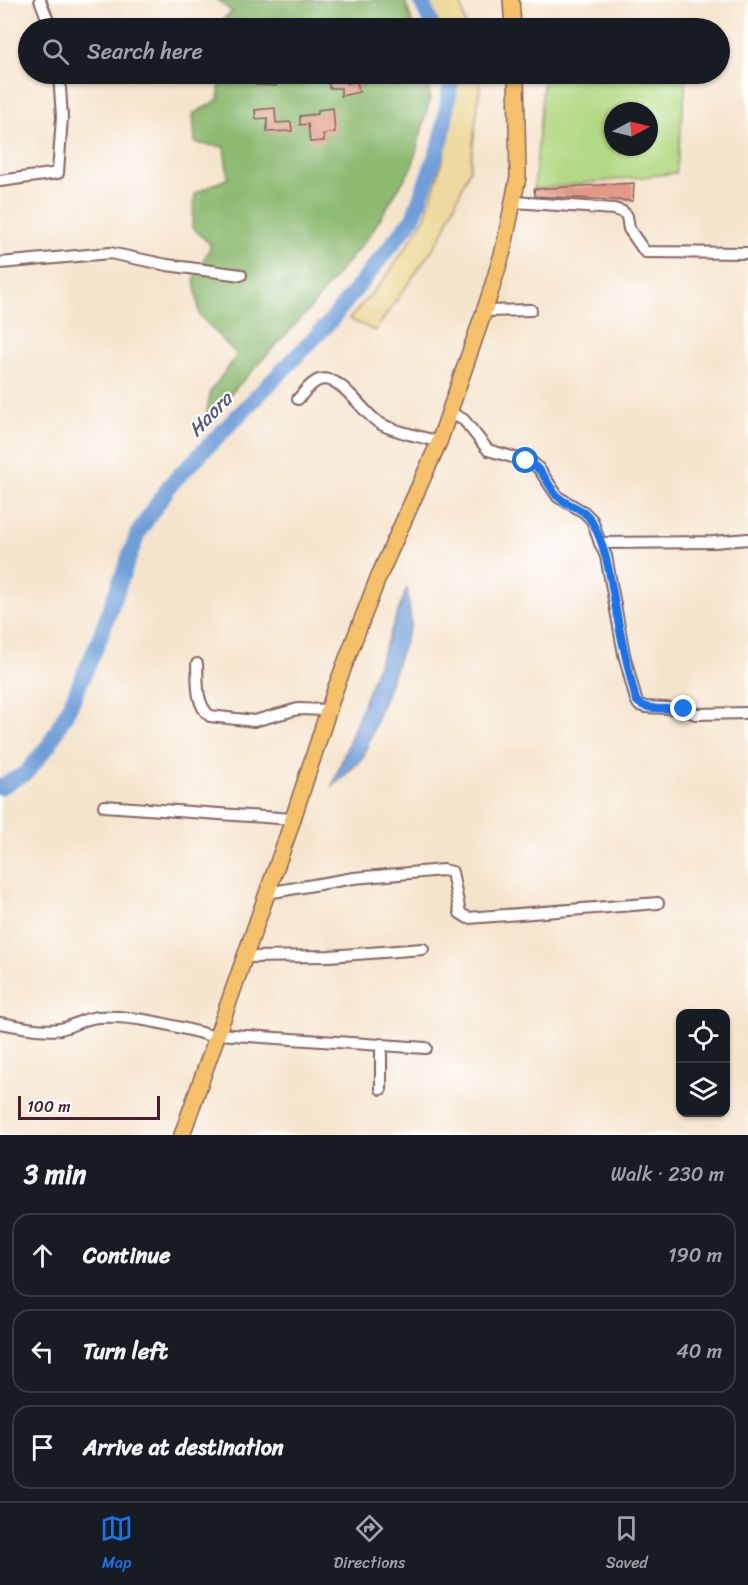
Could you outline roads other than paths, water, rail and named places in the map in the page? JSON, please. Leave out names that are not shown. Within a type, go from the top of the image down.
[{"type":"highway","points":[[511,0],[512,18]]},
{"type":"highway","points":[[182,1135],[329,710],[378,578],[439,442],[484,311],[503,251],[518,177],[516,84]]},
{"type":"street","points":[[40,0],[47,18]]},
{"type":"street","points":[[0,181],[58,173],[62,117],[60,84]]},
{"type":"street","points":[[514,201],[614,209],[623,212],[633,237],[645,252],[748,253]]},
{"type":"street","points":[[0,263],[110,253],[167,265],[241,275]]},
{"type":"street","points":[[484,311],[531,310]]},
{"type":"street","points":[[298,399],[311,385],[318,381],[331,380],[345,390],[380,424],[439,442]]},
{"type":"street","points":[[449,412],[464,420],[488,450],[532,463],[558,497],[584,512],[592,520],[606,556],[624,654],[639,705],[684,709],[699,714],[748,713]]},
{"type":"street","points":[[600,543],[714,542],[748,539]]},
{"type":"street","points":[[197,664],[199,696],[203,708],[210,716],[254,721],[298,709],[329,710]]},
{"type":"street","points":[[104,806],[293,819]]},
{"type":"street","points":[[267,893],[354,878],[443,870],[452,872],[460,913],[468,918],[658,903]]},
{"type":"street","points":[[244,957],[329,956],[423,949]]},
{"type":"street","points":[[0,1023],[60,1029],[86,1018],[100,1017],[175,1026],[217,1036],[426,1048]]},
{"type":"street","points":[[381,1044],[381,1089]]},
{"type":"water","points":[[407,588],[411,624],[363,758],[332,787]]},
{"type":"waterway","name":"Haora","points":[[421,0],[429,18]]},
{"type":"waterway","name":"Haora","points":[[0,787],[26,773],[49,745],[69,708],[97,645],[138,533],[170,485],[328,324],[413,218],[442,138],[450,84]]}]
